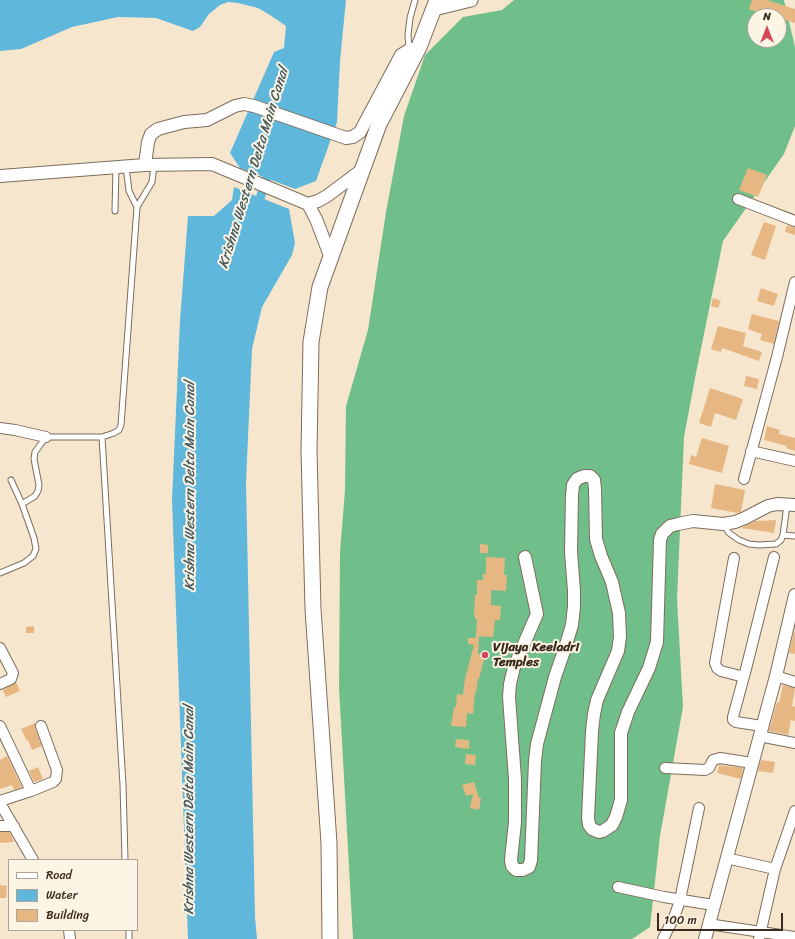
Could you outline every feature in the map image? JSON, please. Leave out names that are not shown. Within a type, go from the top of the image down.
[{"type":"main road","points":[[330,939],[329,843],[313,609],[309,451],[311,342],[320,287],[379,124],[414,49],[435,5],[471,0]]},
{"type":"street","points":[[150,165],[148,142],[151,134],[158,129],[184,122],[203,121],[235,106],[244,104],[254,106],[346,138],[353,137],[360,132],[401,55],[414,49]]},
{"type":"street","points":[[0,176],[150,165],[218,165],[304,202],[318,201],[327,196],[363,169]]},
{"type":"street","points":[[738,199],[795,221]]},
{"type":"street","points":[[304,202],[316,219],[331,258]]},
{"type":"street","points":[[744,479],[777,357],[795,282]]},
{"type":"street","points":[[0,428],[15,430],[46,438]]},
{"type":"street","points":[[751,451],[795,461]]},
{"type":"street","points":[[525,557],[537,614],[514,667],[510,684],[509,698],[515,779],[515,822],[511,860],[512,866],[516,870],[523,870],[529,867],[532,860],[535,761],[537,744],[555,677],[572,625],[574,606],[571,552],[572,495],[573,485],[577,479],[584,476],[590,476],[594,480],[596,539],[601,556],[612,582],[619,613],[620,637],[618,651],[597,700],[592,731],[588,818],[589,825],[592,829],[599,832],[612,825],[616,817],[621,800],[621,733],[628,712],[649,668],[657,642],[660,540],[662,534],[670,526],[678,524],[693,522],[723,524],[735,522],[768,506],[791,505]]},
{"type":"street","points":[[774,557],[744,677],[734,709],[733,720],[795,743]]},
{"type":"street","points":[[734,558],[715,663],[717,668],[721,671],[744,677]]},
{"type":"street","points":[[705,939],[776,676],[795,595]]},
{"type":"street","points":[[0,648],[13,673],[11,679],[0,684]]},
{"type":"street","points":[[776,676],[795,682]]},
{"type":"street","points":[[0,726],[4,746],[31,791]]},
{"type":"street","points":[[32,859],[0,802],[53,782],[56,779],[58,770],[41,726]]},
{"type":"street","points":[[665,768],[705,770],[713,760],[720,758],[752,763]]},
{"type":"street","points":[[663,939],[675,915],[680,900],[699,808]]},
{"type":"street","points":[[760,936],[775,869],[795,811]]},
{"type":"street","points":[[0,826],[14,826]]},
{"type":"street","points":[[726,858],[775,869]]},
{"type":"street","points":[[618,887],[680,900],[713,905]]},
{"type":"street","points":[[708,924],[760,936],[795,937]]},
{"type":"lane","points":[[414,49],[408,35],[410,18],[415,0]]},
{"type":"lane","points":[[22,504],[34,496],[38,491],[39,485],[34,459],[35,452],[46,438],[102,438],[119,430],[121,425],[137,207],[152,182],[150,165]]},
{"type":"lane","points":[[121,167],[129,191],[137,207]]},
{"type":"lane","points":[[115,211],[121,167]]},
{"type":"lane","points":[[102,438],[123,785],[126,859]]},
{"type":"lane","points":[[0,573],[24,563],[34,556],[36,549],[34,538],[22,504],[11,480]]},
{"type":"lane","points":[[723,524],[733,538],[749,544],[776,544],[783,535],[791,505]]},
{"type":"lane","points":[[783,535],[795,536]]},
{"type":"green space","points":[[514,0],[784,0],[786,8],[747,8],[747,48],[787,48],[787,13],[795,47],[795,126],[784,154],[723,241],[684,437],[677,599],[683,707],[660,836],[650,927],[632,939],[353,939],[339,688],[340,552],[345,490],[346,406],[368,330],[386,212],[404,116],[425,55],[463,17],[502,10]]},
{"type":"water","points":[[0,0],[346,0],[340,61],[337,122],[316,181],[295,189],[240,168],[230,153],[274,52],[284,48],[286,26],[258,8],[228,2],[220,5],[209,14],[200,27],[193,31],[156,18],[118,17],[72,27],[21,49],[0,51]]},
{"type":"water","points":[[234,187],[289,209],[295,243],[292,255],[262,307],[252,349],[246,482],[255,917],[257,939],[188,939],[172,500],[180,321],[188,216],[214,216],[232,200]]},
{"type":"building","points":[[752,0],[767,0],[795,9],[795,23],[787,20],[787,8],[749,8]]},
{"type":"building","points":[[748,168],[767,175],[758,197],[739,190]]},
{"type":"building","points":[[764,222],[776,226],[765,260],[751,255]]},
{"type":"building","points":[[787,225],[795,227],[795,235],[785,232]]},
{"type":"building","points":[[761,288],[778,294],[774,306],[757,301]]},
{"type":"building","points":[[713,298],[721,301],[718,308],[711,306]]},
{"type":"building","points":[[752,314],[779,321],[774,344],[760,340],[762,334],[748,329]]},
{"type":"building","points":[[718,326],[746,333],[743,346],[762,352],[759,361],[722,348],[721,352],[711,349]]},
{"type":"building","points":[[746,376],[759,379],[757,389],[744,386]]},
{"type":"building","points":[[710,388],[743,399],[736,420],[715,413],[711,427],[699,423]]},
{"type":"building","points":[[767,426],[780,430],[779,434],[795,438],[795,451],[786,448],[787,446],[764,440]]},
{"type":"building","points":[[702,438],[729,446],[722,473],[689,464],[691,455],[696,457]]},
{"type":"building","points":[[715,484],[745,490],[741,512],[737,513],[711,508]]},
{"type":"building","points":[[776,520],[774,533],[741,528],[755,521]]},
{"type":"building","points":[[480,544],[488,545],[488,553],[480,553]]},
{"type":"building","points":[[486,557],[505,558],[504,575],[507,575],[506,591],[491,590],[491,605],[501,606],[500,620],[495,620],[493,637],[476,636],[477,619],[475,619],[474,616],[475,595],[477,595],[477,580],[483,580],[483,574],[486,574]]},
{"type":"building","points":[[34,626],[34,633],[26,633],[26,627]]},
{"type":"building","points":[[795,632],[795,654],[789,653]]},
{"type":"building","points":[[476,636],[479,636],[478,654],[485,655],[475,692],[473,714],[467,713],[466,727],[451,726],[454,707],[456,707],[457,694],[463,695],[465,679],[474,645],[468,644],[468,638],[475,638]]},
{"type":"building","points":[[16,682],[20,691],[6,697],[3,690]]},
{"type":"building","points":[[783,685],[795,688],[792,706],[795,707],[795,721],[791,720],[788,735],[769,731],[777,702],[779,703]]},
{"type":"building","points":[[35,723],[35,728],[42,746],[32,750],[21,729]]},
{"type":"building","points":[[456,739],[469,740],[469,749],[455,747]]},
{"type":"building","points":[[466,754],[476,755],[475,765],[465,764]]},
{"type":"building","points":[[7,756],[22,787],[14,790],[12,785],[0,789],[0,760]]},
{"type":"building","points":[[761,760],[775,762],[773,773],[758,771]]},
{"type":"building","points":[[719,765],[743,768],[741,779],[717,773]]},
{"type":"building","points":[[38,767],[43,779],[34,782],[29,771]]},
{"type":"building","points":[[474,782],[479,798],[481,798],[479,810],[470,808],[473,794],[466,796],[462,785]]},
{"type":"building","points":[[0,832],[10,832],[14,842],[0,843]]},
{"type":"building","points":[[0,885],[7,886],[6,898],[0,898]]},
{"type":"waterway","name":"Krishna Western Delta Main Canal","points":[[257,208],[270,167]]},
{"type":"place","name":"Vijaya Keeladri Temples","points":[[485,655]]}]
